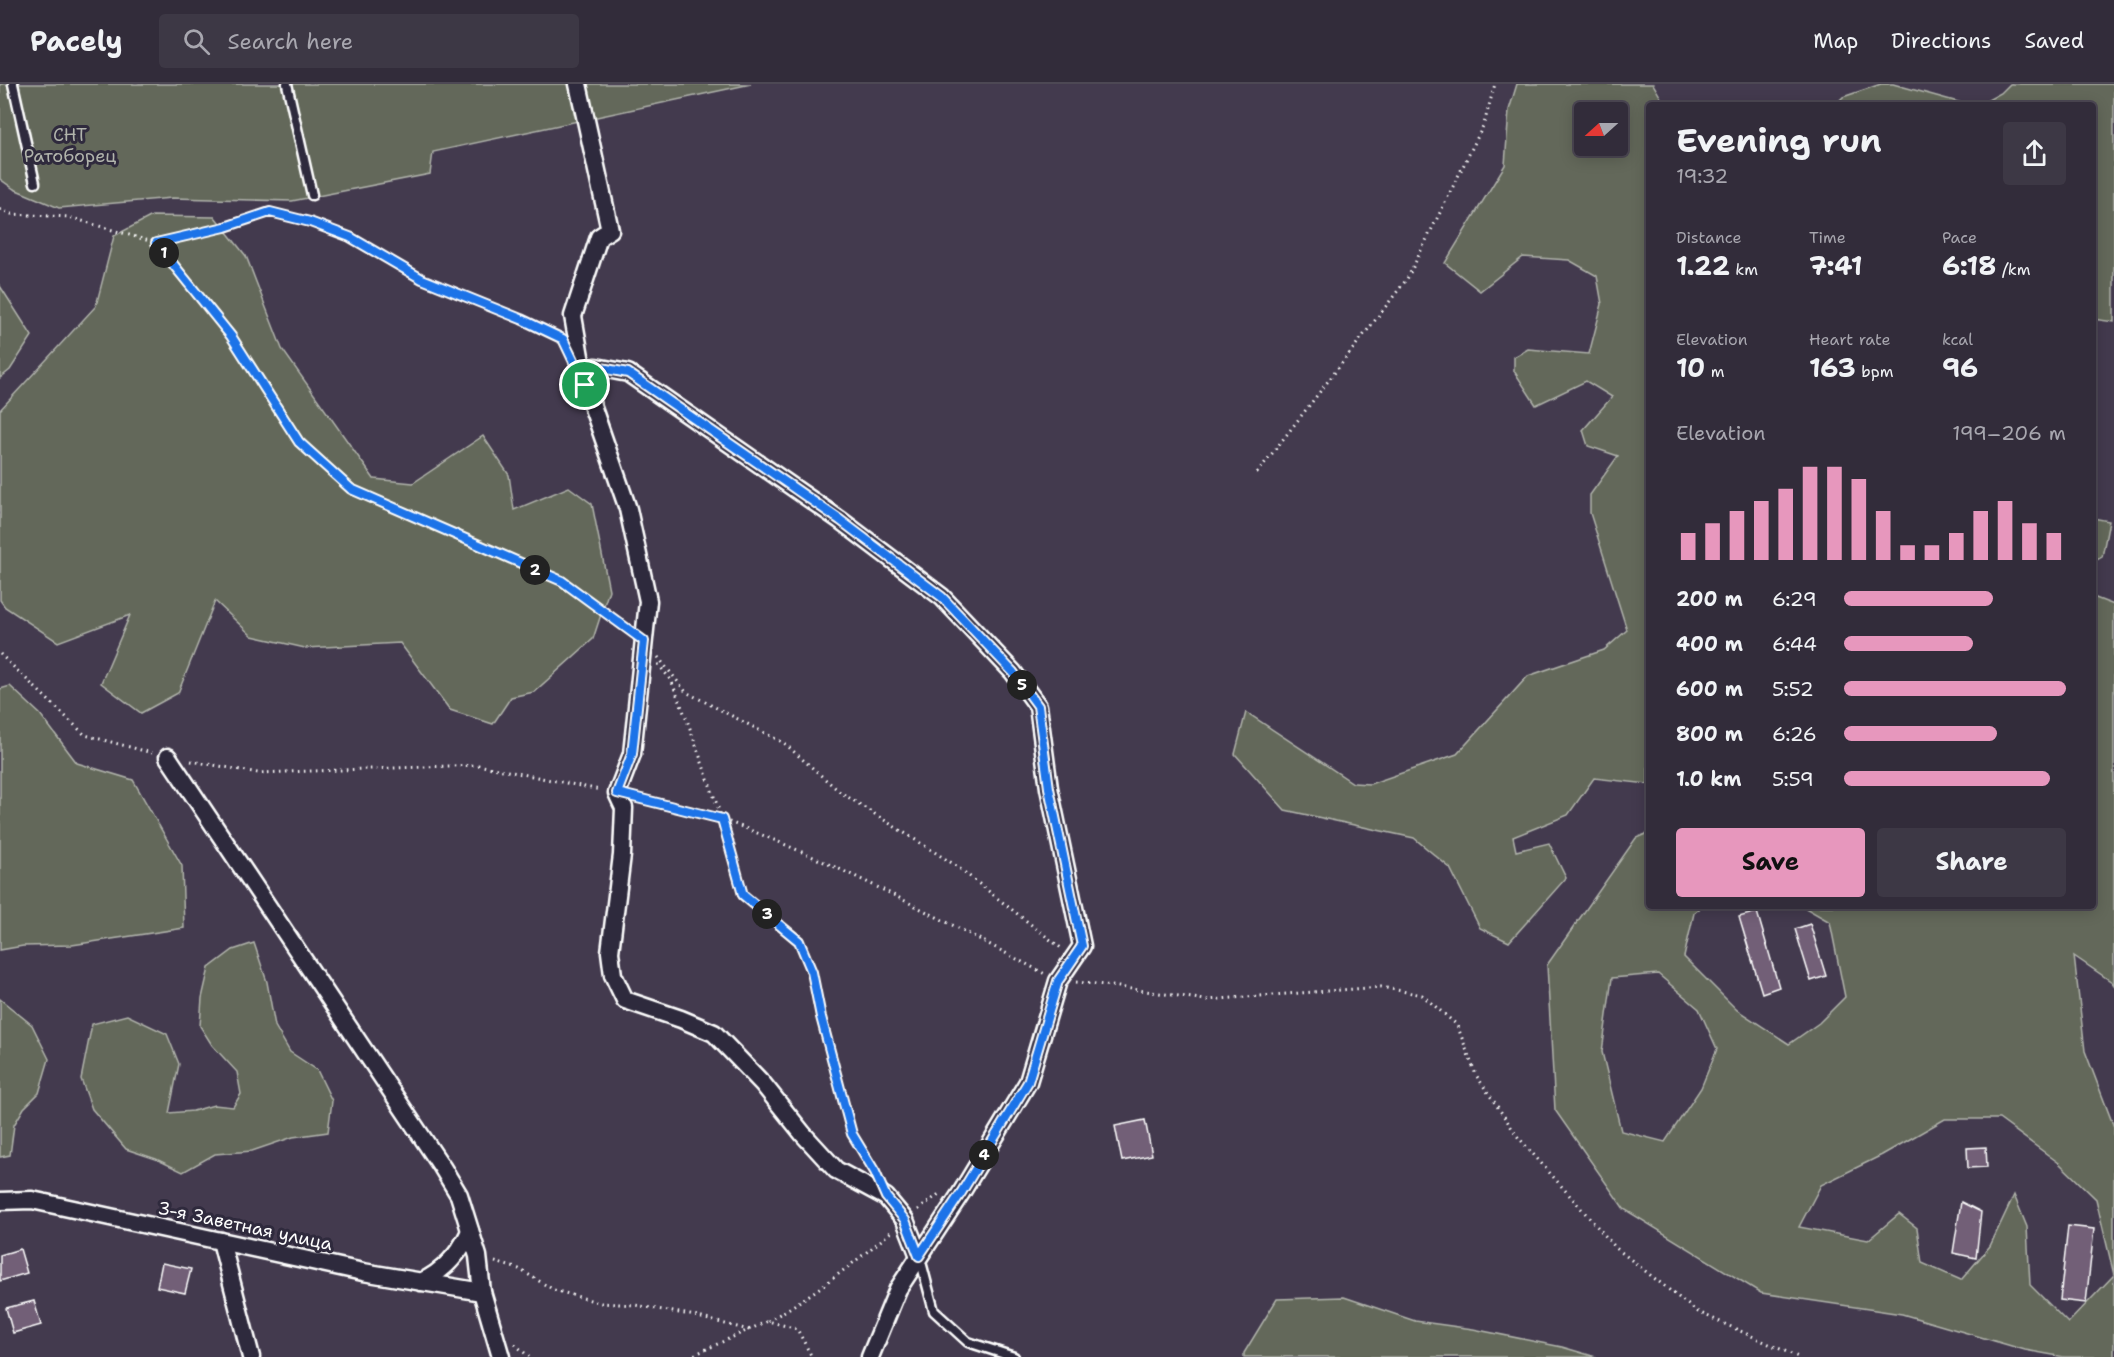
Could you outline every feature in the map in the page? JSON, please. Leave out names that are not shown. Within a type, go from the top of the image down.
[{"type":"street","points":[[578,84],[610,230],[599,237],[573,316],[585,385],[628,509],[648,602],[632,754],[617,793],[624,808],[610,952],[613,975],[626,1000],[714,1033],[763,1084],[803,1134],[836,1170],[886,1197],[905,1220],[919,1256]]},
{"type":"street","points":[[585,385],[596,367],[628,373],[840,520],[942,597],[1013,672],[1038,706],[1049,788],[1082,946],[1058,981],[1028,1082],[961,1193],[898,1289],[870,1357]]},
{"type":"street","points":[[168,757],[442,1167],[459,1196],[478,1256],[482,1292],[501,1357]]},
{"type":"street","name":"3-я Заветная улица","points":[[0,1201],[32,1200],[363,1272],[482,1292]]},
{"type":"street","points":[[421,1282],[443,1269],[464,1245],[470,1232]]},
{"type":"street","points":[[221,1241],[251,1357]]},
{"type":"lane","points":[[13,84],[35,183]]},
{"type":"lane","points":[[287,84],[312,195]]},
{"type":"lane","points":[[919,1256],[934,1311],[968,1342],[1014,1357]]},
{"type":"path","points":[[1257,473],[1407,279],[1484,124],[1495,84]]},
{"type":"path","points":[[0,208],[11,214],[69,217],[156,243],[225,227],[270,212],[310,222],[350,237],[422,279],[521,319],[563,339]]},
{"type":"path","points":[[156,243],[231,336],[299,442],[351,489],[562,581],[643,644],[671,680],[722,819],[743,895],[799,941],[812,972],[821,1017],[852,1134],[875,1172],[886,1197]]},
{"type":"path","points":[[643,644],[649,645],[686,692],[784,743],[840,792],[955,865],[1073,958]]},
{"type":"path","points":[[0,654],[85,735],[168,757],[258,773],[478,765],[617,793],[722,819],[840,870],[936,916],[1058,981],[1105,984],[1206,1000],[1381,987],[1422,995],[1457,1025],[1476,1075],[1518,1137],[1616,1248],[1696,1311],[1798,1357]]},
{"type":"path","points":[[689,1357],[768,1321],[806,1300],[941,1193]]},
{"type":"path","points":[[478,1256],[519,1269],[554,1290],[601,1304],[635,1305],[690,1315],[748,1330]]},
{"type":"path","points":[[768,1321],[796,1329],[813,1357]]},
{"type":"green space","name":"СНТ Ратоборец","points":[[0,84],[751,84],[433,152],[430,174],[292,201],[172,198],[59,208],[14,189],[0,179]]},
{"type":"green space","points":[[1517,84],[1653,84],[1663,102],[1646,102],[1646,784],[1594,778],[1568,815],[1513,837],[1516,851],[1549,843],[1566,878],[1509,942],[1480,928],[1450,868],[1414,838],[1285,810],[1235,754],[1246,712],[1353,783],[1370,784],[1457,754],[1528,676],[1604,650],[1627,630],[1590,513],[1590,495],[1618,456],[1588,446],[1583,430],[1612,397],[1586,381],[1536,405],[1514,371],[1514,357],[1528,349],[1589,354],[1602,304],[1597,276],[1569,260],[1523,257],[1480,291],[1445,263],[1505,165],[1509,110]]},
{"type":"green space","points":[[1881,84],[1893,84],[1958,102],[1838,102],[1843,97]]},
{"type":"green space","points":[[2010,84],[2114,84],[2114,322],[2096,319],[2096,102],[1984,102],[2001,93]]},
{"type":"green space","points":[[152,216],[215,217],[246,256],[282,349],[374,479],[413,483],[483,436],[509,475],[514,510],[569,487],[592,504],[609,590],[593,639],[534,692],[511,697],[493,724],[450,710],[400,643],[305,648],[252,636],[215,601],[178,693],[141,713],[101,683],[130,615],[58,642],[5,607],[0,600],[0,410],[96,306],[114,236]]},
{"type":"green space","points":[[0,286],[32,336],[10,370],[0,378]]},
{"type":"green space","points":[[2096,519],[2109,521],[2102,557],[2096,560]]},
{"type":"green space","points":[[2096,598],[2114,605],[2114,985],[2074,956],[2085,1051],[2114,1127],[2114,1275],[2114,1357],[2064,1357],[2025,1350],[1902,1314],[1761,1293],[1624,1209],[1555,1110],[1547,965],[1636,838],[1646,834],[1646,909],[1699,909],[1694,913],[1684,957],[1737,1010],[1789,1044],[1819,1023],[1845,997],[1830,922],[1807,909],[2096,909]],"holes":[[[1658,974],[1699,1009],[1717,1049],[1701,1088],[1665,1142],[1621,1131],[1602,1052],[1612,978]],[[1945,1119],[1999,1119],[2059,1163],[2096,1199],[2114,1275],[2068,1323],[2030,1285],[2027,1227],[2014,1195],[1990,1246],[1961,1280],[1922,1263],[1917,1228],[1899,1214],[1868,1240],[1799,1227],[1821,1185],[1882,1155]]]},
{"type":"green space","points":[[10,686],[40,714],[77,763],[133,780],[182,866],[184,928],[72,945],[23,946],[0,950],[0,689]]},
{"type":"green space","points":[[254,943],[267,982],[275,1026],[290,1052],[317,1070],[332,1101],[328,1132],[293,1137],[252,1151],[215,1154],[183,1172],[156,1159],[126,1149],[92,1109],[81,1079],[92,1024],[127,1015],[167,1034],[179,1064],[169,1113],[193,1111],[214,1105],[233,1107],[241,1094],[237,1072],[212,1045],[200,1026],[202,998],[209,968],[233,950]]},
{"type":"green space","points":[[0,999],[32,1025],[49,1059],[39,1093],[24,1108],[14,1125],[10,1155],[0,1157]]},
{"type":"green space","points":[[1344,1297],[1415,1321],[1473,1329],[1562,1347],[1596,1357],[1244,1357],[1244,1353],[1277,1299]]},
{"type":"building","points":[[1757,912],[1779,987],[1762,993],[1739,917]]},
{"type":"building","points":[[1810,924],[1826,976],[1811,981],[1795,929]]},
{"type":"building","points":[[1145,1120],[1152,1155],[1122,1161],[1115,1126]]},
{"type":"building","points":[[1986,1147],[1987,1167],[1968,1168],[1967,1148]]},
{"type":"building","points":[[1961,1202],[1981,1212],[1976,1258],[1953,1253]]},
{"type":"building","points":[[2068,1226],[2094,1229],[2086,1303],[2060,1300]]},
{"type":"building","points":[[20,1249],[27,1273],[0,1281],[0,1255]]},
{"type":"building","points":[[162,1263],[191,1269],[185,1293],[157,1287]]},
{"type":"building","points":[[34,1301],[41,1325],[13,1333],[6,1308]]},
{"type":"route","points":[[270,212],[310,222],[350,237],[422,279],[521,319],[563,339],[585,385],[596,367],[628,373],[840,520],[942,597],[1013,672],[1038,706],[1049,788],[1082,946],[1058,981],[1028,1082],[961,1193],[919,1256],[905,1220],[886,1197],[875,1172],[852,1134],[821,1017],[812,972],[799,941],[743,895],[722,819],[617,793],[632,754],[644,641],[562,581],[351,489],[299,442],[231,336],[156,243],[225,227],[270,212]]}]
